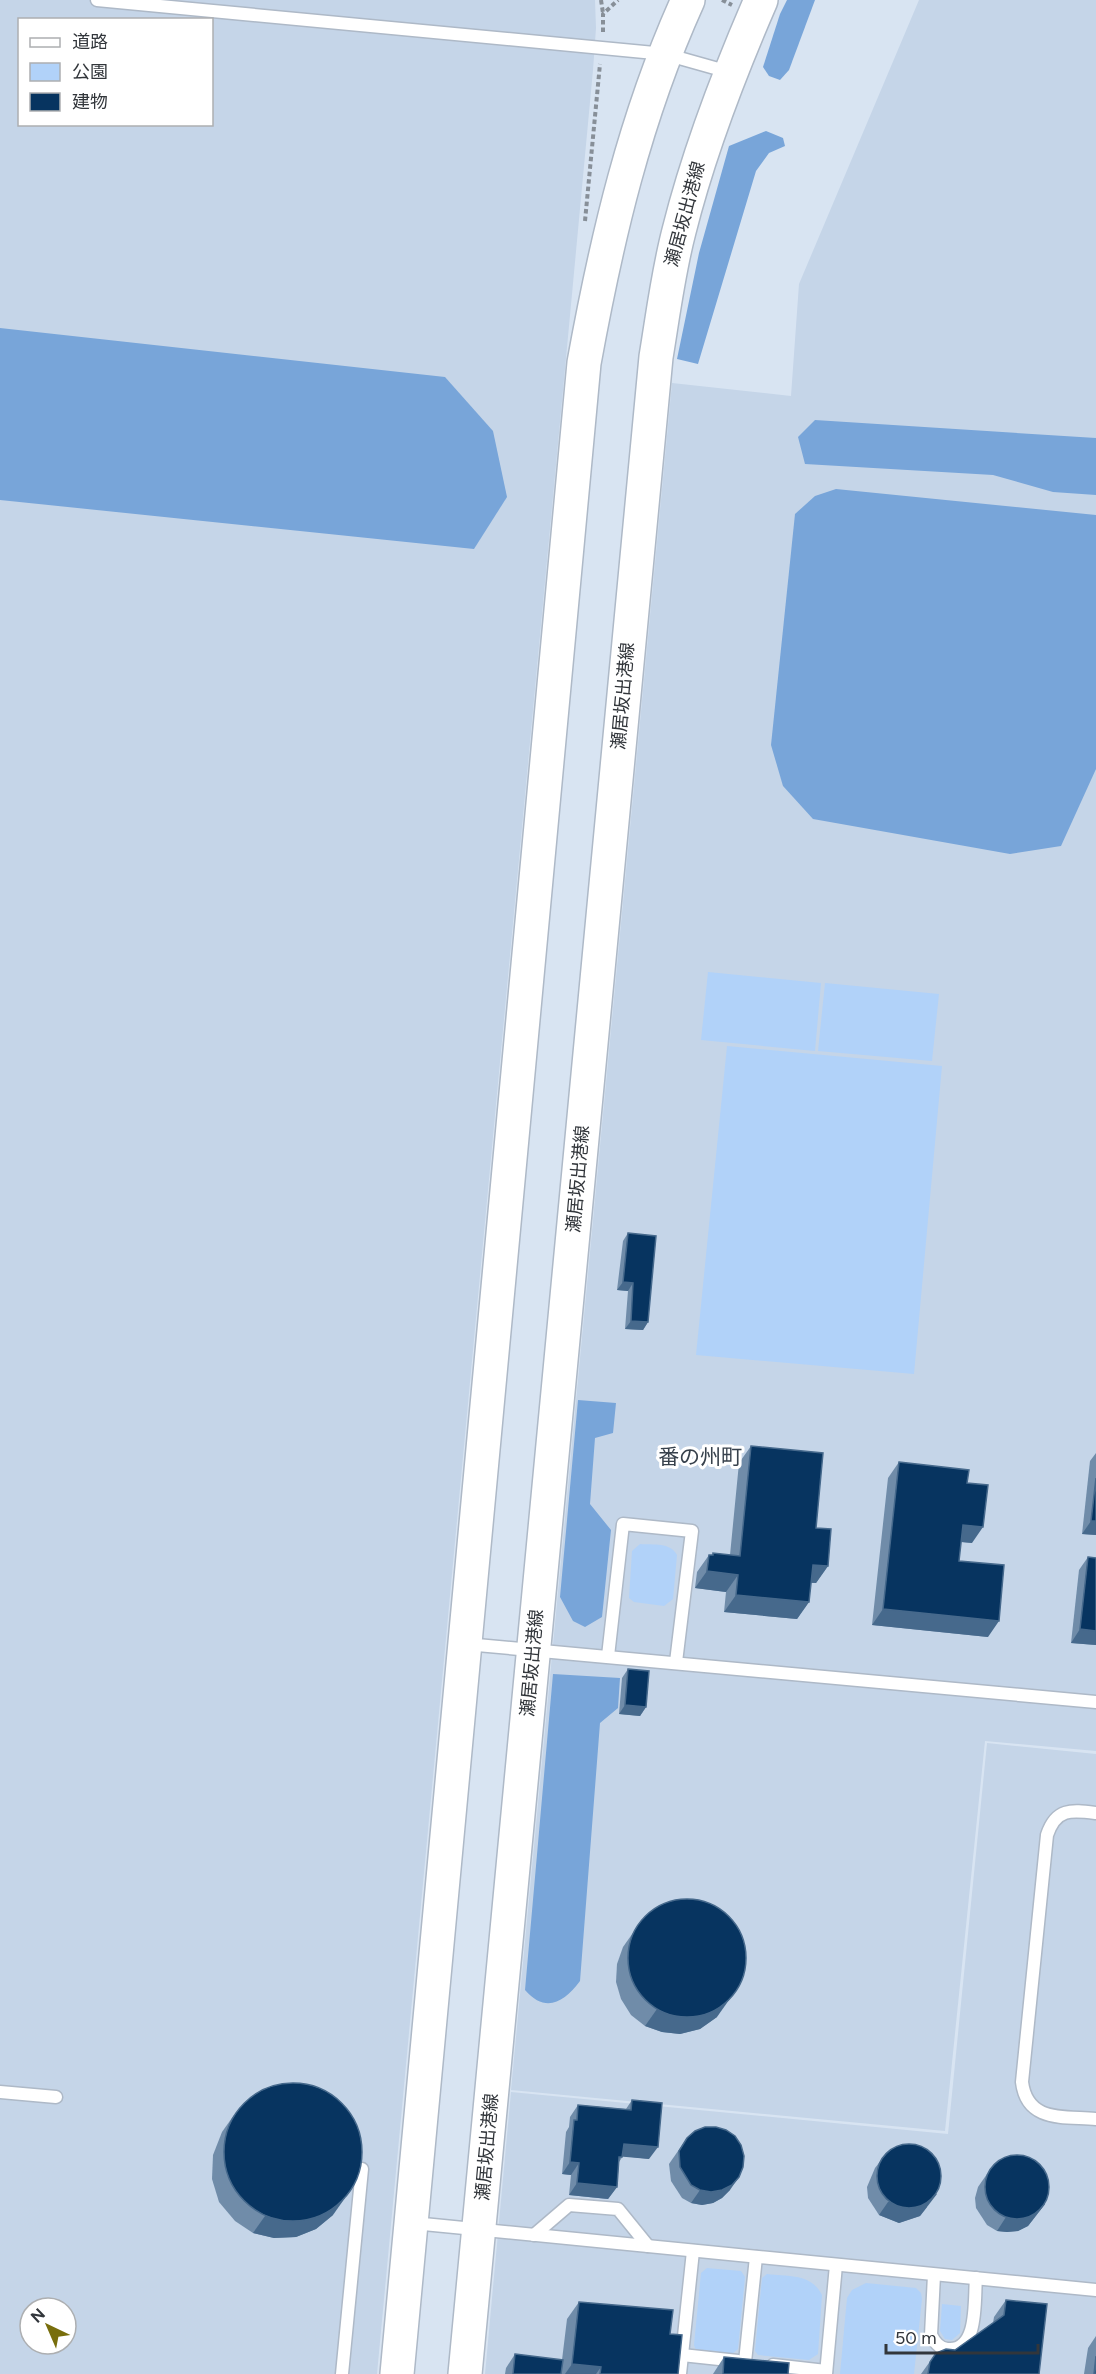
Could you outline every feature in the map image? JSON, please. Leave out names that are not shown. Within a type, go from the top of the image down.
[{"type":"main road","points":[[397,2374],[584,363],[621,184],[648,97],[688,0]]},
{"type":"main road","name":"瀬居坂出港線","points":[[465,2374],[656,357],[678,233],[699,160],[729,72],[761,0]]},
{"type":"lane","points":[[97,0],[665,54],[729,72]]},
{"type":"lane","points":[[608,1656],[623,1524],[692,1531],[676,1662]]},
{"type":"lane","points":[[465,1644],[1096,1702]]},
{"type":"lane","points":[[1096,1813],[1068,1811],[1059,1815],[1051,1822],[1047,1835],[1022,2082],[1024,2095],[1039,2113],[1096,2119]]},
{"type":"lane","points":[[0,2092],[56,2097]]},
{"type":"lane","points":[[342,2374],[362,2169]]},
{"type":"lane","points":[[534,2235],[569,2205],[618,2209],[648,2246]]},
{"type":"lane","points":[[411,2223],[1096,2290]]},
{"type":"lane","points":[[680,2374],[693,2251]]},
{"type":"lane","points":[[745,2362],[756,2257]]},
{"type":"lane","points":[[682,2355],[826,2373],[836,2265]]},
{"type":"lane","points":[[934,2275],[931,2335],[939,2346],[950,2350],[962,2347],[970,2336],[976,2278]]},
{"type":"path","points":[[584,231],[602,48],[601,0]]},
{"type":"path","points":[[603,14],[618,0]]},
{"type":"shaded area","points":[[0,0],[595,0],[593,70],[377,2374],[0,2374]]},
{"type":"shaded area","points":[[787,0],[815,0],[789,70],[780,80],[769,76],[763,67],[780,14]]},
{"type":"shaded area","points":[[919,0],[1096,0],[1096,1751],[985,1741],[945,2131],[511,2090],[672,383],[791,396],[799,284]]},
{"type":"shaded area","points":[[766,131],[783,138],[785,146],[769,153],[756,171],[698,364],[677,359],[699,253],[729,146]]},
{"type":"shaded area","points":[[0,328],[445,377],[493,431],[507,497],[474,549],[0,500]]},
{"type":"shaded area","points":[[815,420],[1096,438],[1096,495],[1053,492],[993,475],[805,464],[798,437]]},
{"type":"shaded area","points":[[836,489],[1096,515],[1096,769],[1061,846],[1010,854],[813,819],[783,786],[771,745],[795,514],[815,496]]},
{"type":"shaded area","points":[[578,1400],[616,1403],[613,1433],[595,1438],[590,1504],[611,1530],[602,1617],[585,1627],[573,1621],[560,1597]]},
{"type":"shaded area","points":[[553,1674],[620,1678],[618,1708],[600,1723],[580,1981],[568,1995],[547,2003],[540,2002],[525,1990]]},
{"type":"shaded area","points":[[987,1743],[1096,1754],[1096,2374],[485,2374],[511,2092],[948,2134]]},
{"type":"green space","points":[[708,972],[821,983],[815,1051],[701,1040]]},
{"type":"green space","points":[[825,983],[939,994],[932,1061],[818,1051]]},
{"type":"green space","points":[[727,1046],[942,1066],[914,1374],[696,1355]]},
{"type":"green space","points":[[640,1544],[666,1546],[677,1555],[673,1599],[664,1606],[634,1602],[629,1598],[632,1551]]},
{"type":"green space","points":[[707,2268],[741,2271],[745,2277],[738,2349],[732,2354],[696,2350],[694,2345],[701,2273]]},
{"type":"green space","points":[[767,2274],[806,2279],[822,2295],[818,2354],[809,2360],[758,2355],[755,2351],[762,2278]]},
{"type":"green space","points":[[866,2283],[916,2288],[921,2293],[914,2374],[840,2374],[847,2298],[852,2290]]},
{"type":"green space","points":[[942,2304],[961,2306],[960,2333],[952,2340],[945,2339],[940,2331]]},
{"type":"building","points":[[628,1233],[656,1236],[648,1322],[631,1321],[633,1283],[623,1282]]},
{"type":"building","points":[[751,1446],[823,1453],[816,1528],[831,1529],[828,1566],[813,1565],[809,1602],[736,1595],[738,1575],[707,1571],[709,1555],[713,1553],[740,1556]]},
{"type":"building","points":[[899,1462],[969,1470],[967,1483],[988,1485],[983,1527],[963,1525],[959,1561],[1004,1565],[999,1621],[883,1609]]},
{"type":"building","points":[[1096,1478],[1096,1521],[1091,1521]]},
{"type":"building","points":[[1088,1557],[1096,1558],[1096,1631],[1080,1629]]},
{"type":"building","points":[[628,1669],[649,1671],[646,1707],[625,1705]]},
{"type":"building","points":[[687,1899],[698,1900],[720,1909],[736,1925],[745,1947],[745,1969],[736,1991],[720,2007],[698,2016],[687,2017],[676,2016],[654,2007],[638,1991],[629,1969],[628,1958],[629,1947],[638,1925],[654,1909],[676,1900]]},
{"type":"building","points":[[293,2083],[319,2088],[342,2103],[357,2126],[362,2152],[357,2178],[342,2201],[319,2216],[293,2221],[267,2216],[244,2201],[229,2178],[224,2152],[229,2126],[244,2103],[267,2088]]},
{"type":"building","points":[[632,2100],[662,2103],[658,2147],[624,2144],[622,2157],[619,2157],[617,2187],[577,2183],[579,2163],[570,2162],[574,2120],[577,2120],[578,2105],[631,2110]]},
{"type":"building","points":[[705,2127],[726,2130],[735,2136],[744,2156],[739,2177],[732,2185],[711,2192],[691,2185],[680,2167],[679,2151],[687,2138],[695,2131]]},
{"type":"building","points":[[909,2144],[921,2146],[932,2153],[939,2164],[941,2176],[939,2188],[932,2199],[921,2206],[909,2208],[897,2206],[886,2199],[879,2188],[877,2176],[879,2164],[886,2153],[897,2146]]},
{"type":"building","points":[[1017,2155],[1029,2157],[1040,2164],[1047,2175],[1049,2187],[1047,2199],[1040,2210],[1029,2217],[1017,2219],[1005,2217],[994,2210],[987,2199],[985,2187],[987,2175],[994,2164],[1005,2157]]},
{"type":"building","points":[[1006,2300],[1047,2304],[1039,2374],[928,2374],[930,2362],[936,2353],[946,2349],[955,2350],[1004,2315]]},
{"type":"building","points":[[579,2302],[673,2310],[670,2334],[682,2335],[678,2374],[600,2374],[601,2367],[572,2364]]},
{"type":"building","points":[[515,2354],[563,2360],[561,2374],[513,2374]]},
{"type":"building","points":[[724,2357],[789,2363],[788,2374],[723,2374]]},
{"type":"district","name":"番の州町","points":[[700,1456]]}]
